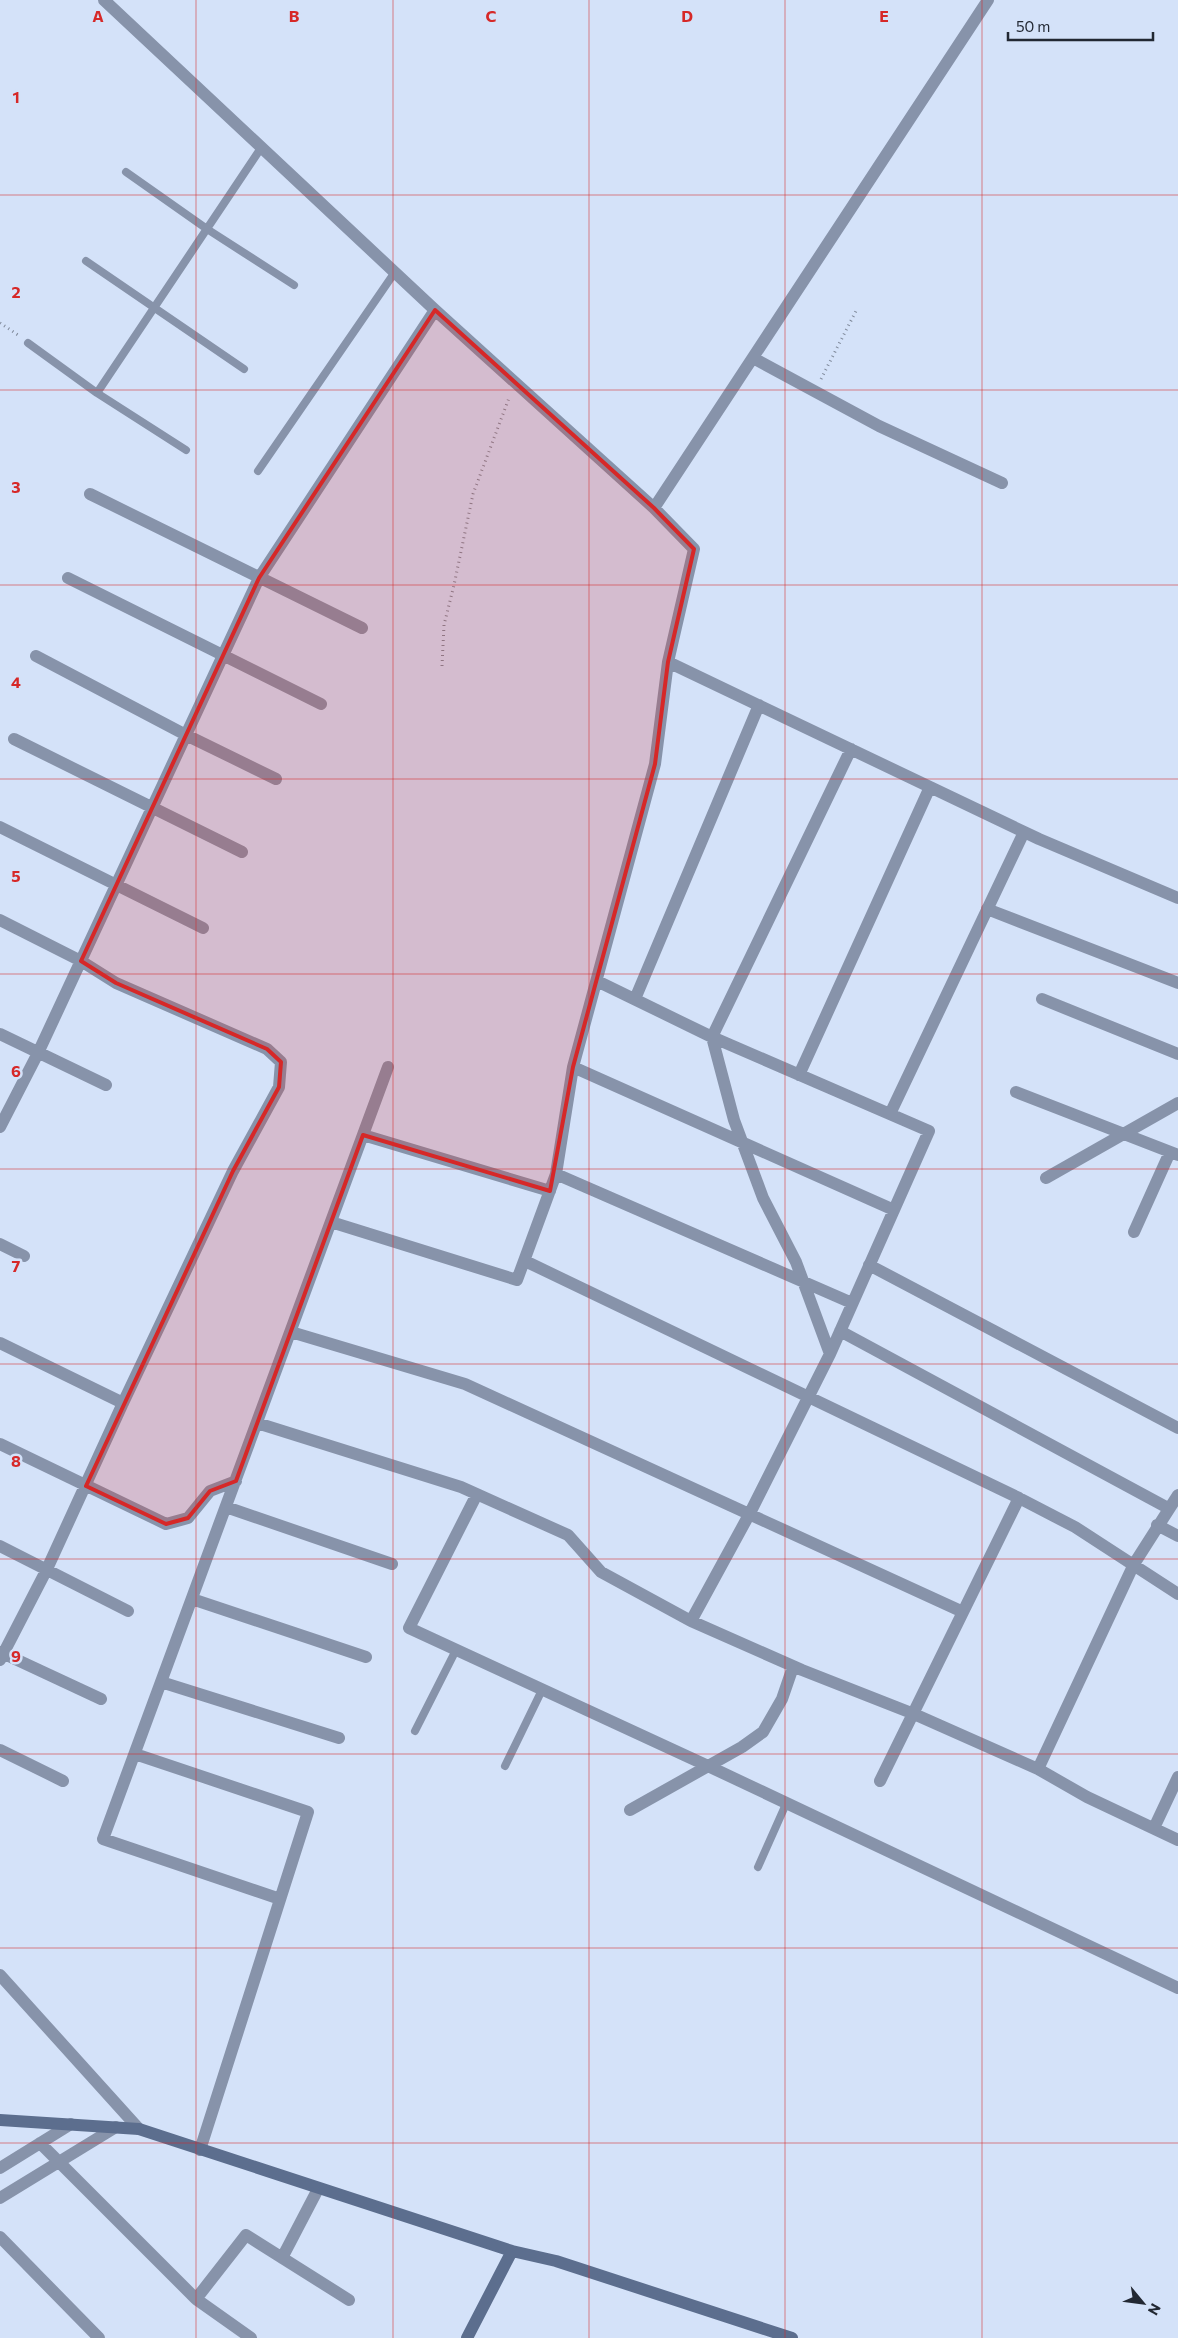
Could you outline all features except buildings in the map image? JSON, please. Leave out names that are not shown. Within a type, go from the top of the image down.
[{"type":"street","points":[[104,0],[514,383],[654,508],[694,549],[668,662],[655,764],[573,1067],[556,1174],[517,1280],[331,1222]]},
{"type":"street","points":[[654,508],[988,0]]},
{"type":"street","points":[[0,1127],[38,1053],[259,578],[435,310]]},
{"type":"street","points":[[753,358],[879,426],[1002,483]]},
{"type":"street","points":[[90,494],[362,628]]},
{"type":"street","points":[[68,578],[321,704]]},
{"type":"street","points":[[36,656],[186,735],[276,779]]},
{"type":"street","points":[[668,662],[1024,832],[1178,898]]},
{"type":"street","points":[[635,999],[758,705]]},
{"type":"street","points":[[14,739],[242,852]]},
{"type":"street","points":[[830,1354],[796,1262],[763,1198],[742,1143],[712,1037],[851,749]]},
{"type":"street","points":[[799,1075],[930,787]]},
{"type":"street","points":[[0,827],[203,928]]},
{"type":"street","points":[[890,1114],[1024,832]]},
{"type":"street","points":[[987,909],[1178,983]]},
{"type":"street","points":[[0,920],[80,961],[116,983],[267,1049],[281,1062],[279,1086],[233,1172],[122,1403],[47,1569],[1,1655],[101,1698]]},
{"type":"street","points":[[597,981],[712,1037],[929,1131],[830,1354],[750,1513],[691,1621]]},
{"type":"street","points":[[1042,999],[1178,1054]]},
{"type":"street","points":[[0,1034],[106,1085]]},
{"type":"street","points":[[573,1067],[894,1210]]},
{"type":"street","points":[[280,1899],[103,1839],[388,1068]]},
{"type":"street","points":[[1016,1092],[1174,1154],[1134,1232]]},
{"type":"street","points":[[1046,1178],[1178,1103]]},
{"type":"street","points":[[363,1135],[550,1191]]},
{"type":"street","points":[[556,1174],[852,1303]]},
{"type":"street","points":[[0,1244],[24,1256]]},
{"type":"street","points":[[525,1260],[1019,1498],[1075,1527],[1178,1594]]},
{"type":"street","points":[[869,1265],[1178,1428]]},
{"type":"street","points":[[840,1331],[1168,1508]]},
{"type":"street","points":[[290,1332],[466,1384],[964,1612]]},
{"type":"street","points":[[0,1344],[122,1403]]},
{"type":"street","points":[[257,1423],[461,1487],[568,1535],[601,1572],[691,1621],[793,1667],[914,1714],[1038,1769],[1088,1797],[1178,1840]]},
{"type":"street","points":[[0,1444],[166,1524],[188,1518],[210,1491],[236,1481]]},
{"type":"street","points":[[477,1494],[409,1628],[708,1766],[1178,1988]]},
{"type":"street","points":[[1038,1769],[1134,1564],[1157,1525],[1178,1495]]},
{"type":"street","points":[[880,1781],[1019,1498]]},
{"type":"street","points":[[226,1507],[392,1564]]},
{"type":"street","points":[[1157,1525],[1178,1536]]},
{"type":"street","points":[[0,1546],[128,1611]]},
{"type":"street","points":[[192,1599],[366,1657]]},
{"type":"street","points":[[630,1810],[742,1747],[763,1732],[782,1699],[793,1667]]},
{"type":"street","points":[[161,1682],[339,1738]]},
{"type":"street","points":[[0,1750],[63,1781]]},
{"type":"street","points":[[135,1754],[308,1812],[200,2150]]},
{"type":"street","points":[[1154,1828],[1178,1777]]},
{"type":"street","points":[[0,1975],[139,2130]]},
{"type":"street","points":[[0,2120],[139,2130],[512,2251],[556,2261],[792,2338]]},
{"type":"street","points":[[0,2168],[71,2124]]},
{"type":"street","points":[[0,2198],[116,2128]]},
{"type":"street","points":[[40,2144],[196,2299],[251,2338]]},
{"type":"street","points":[[282,2258],[318,2189]]},
{"type":"street","points":[[196,2299],[246,2235],[349,2300]]},
{"type":"street","points":[[0,2237],[99,2338]]},
{"type":"street","points":[[467,2338],[512,2251]]},
{"type":"lane","points":[[97,393],[261,148]]},
{"type":"lane","points":[[126,172],[207,229],[294,285]]},
{"type":"lane","points":[[86,261],[244,369]]},
{"type":"lane","points":[[258,471],[395,272]]},
{"type":"lane","points":[[28,343],[97,393],[186,450]]},
{"type":"lane","points":[[415,1731],[456,1650]]},
{"type":"lane","points":[[505,1766],[542,1690]]},
{"type":"lane","points":[[758,1867],[786,1804]]},
{"type":"path","points":[[815,392],[857,309]]},
{"type":"path","points":[[0,323],[28,343]]},
{"type":"path","points":[[442,666],[444,625],[473,494],[514,383]]},
{"type":"highlighted area","points":[[435,310],[654,508],[694,549],[668,662],[655,764],[573,1067],[550,1191],[363,1135],[236,1481],[210,1491],[188,1518],[166,1524],[86,1486],[233,1171],[279,1087],[281,1062],[267,1049],[116,983],[81,961],[259,578]]}]
